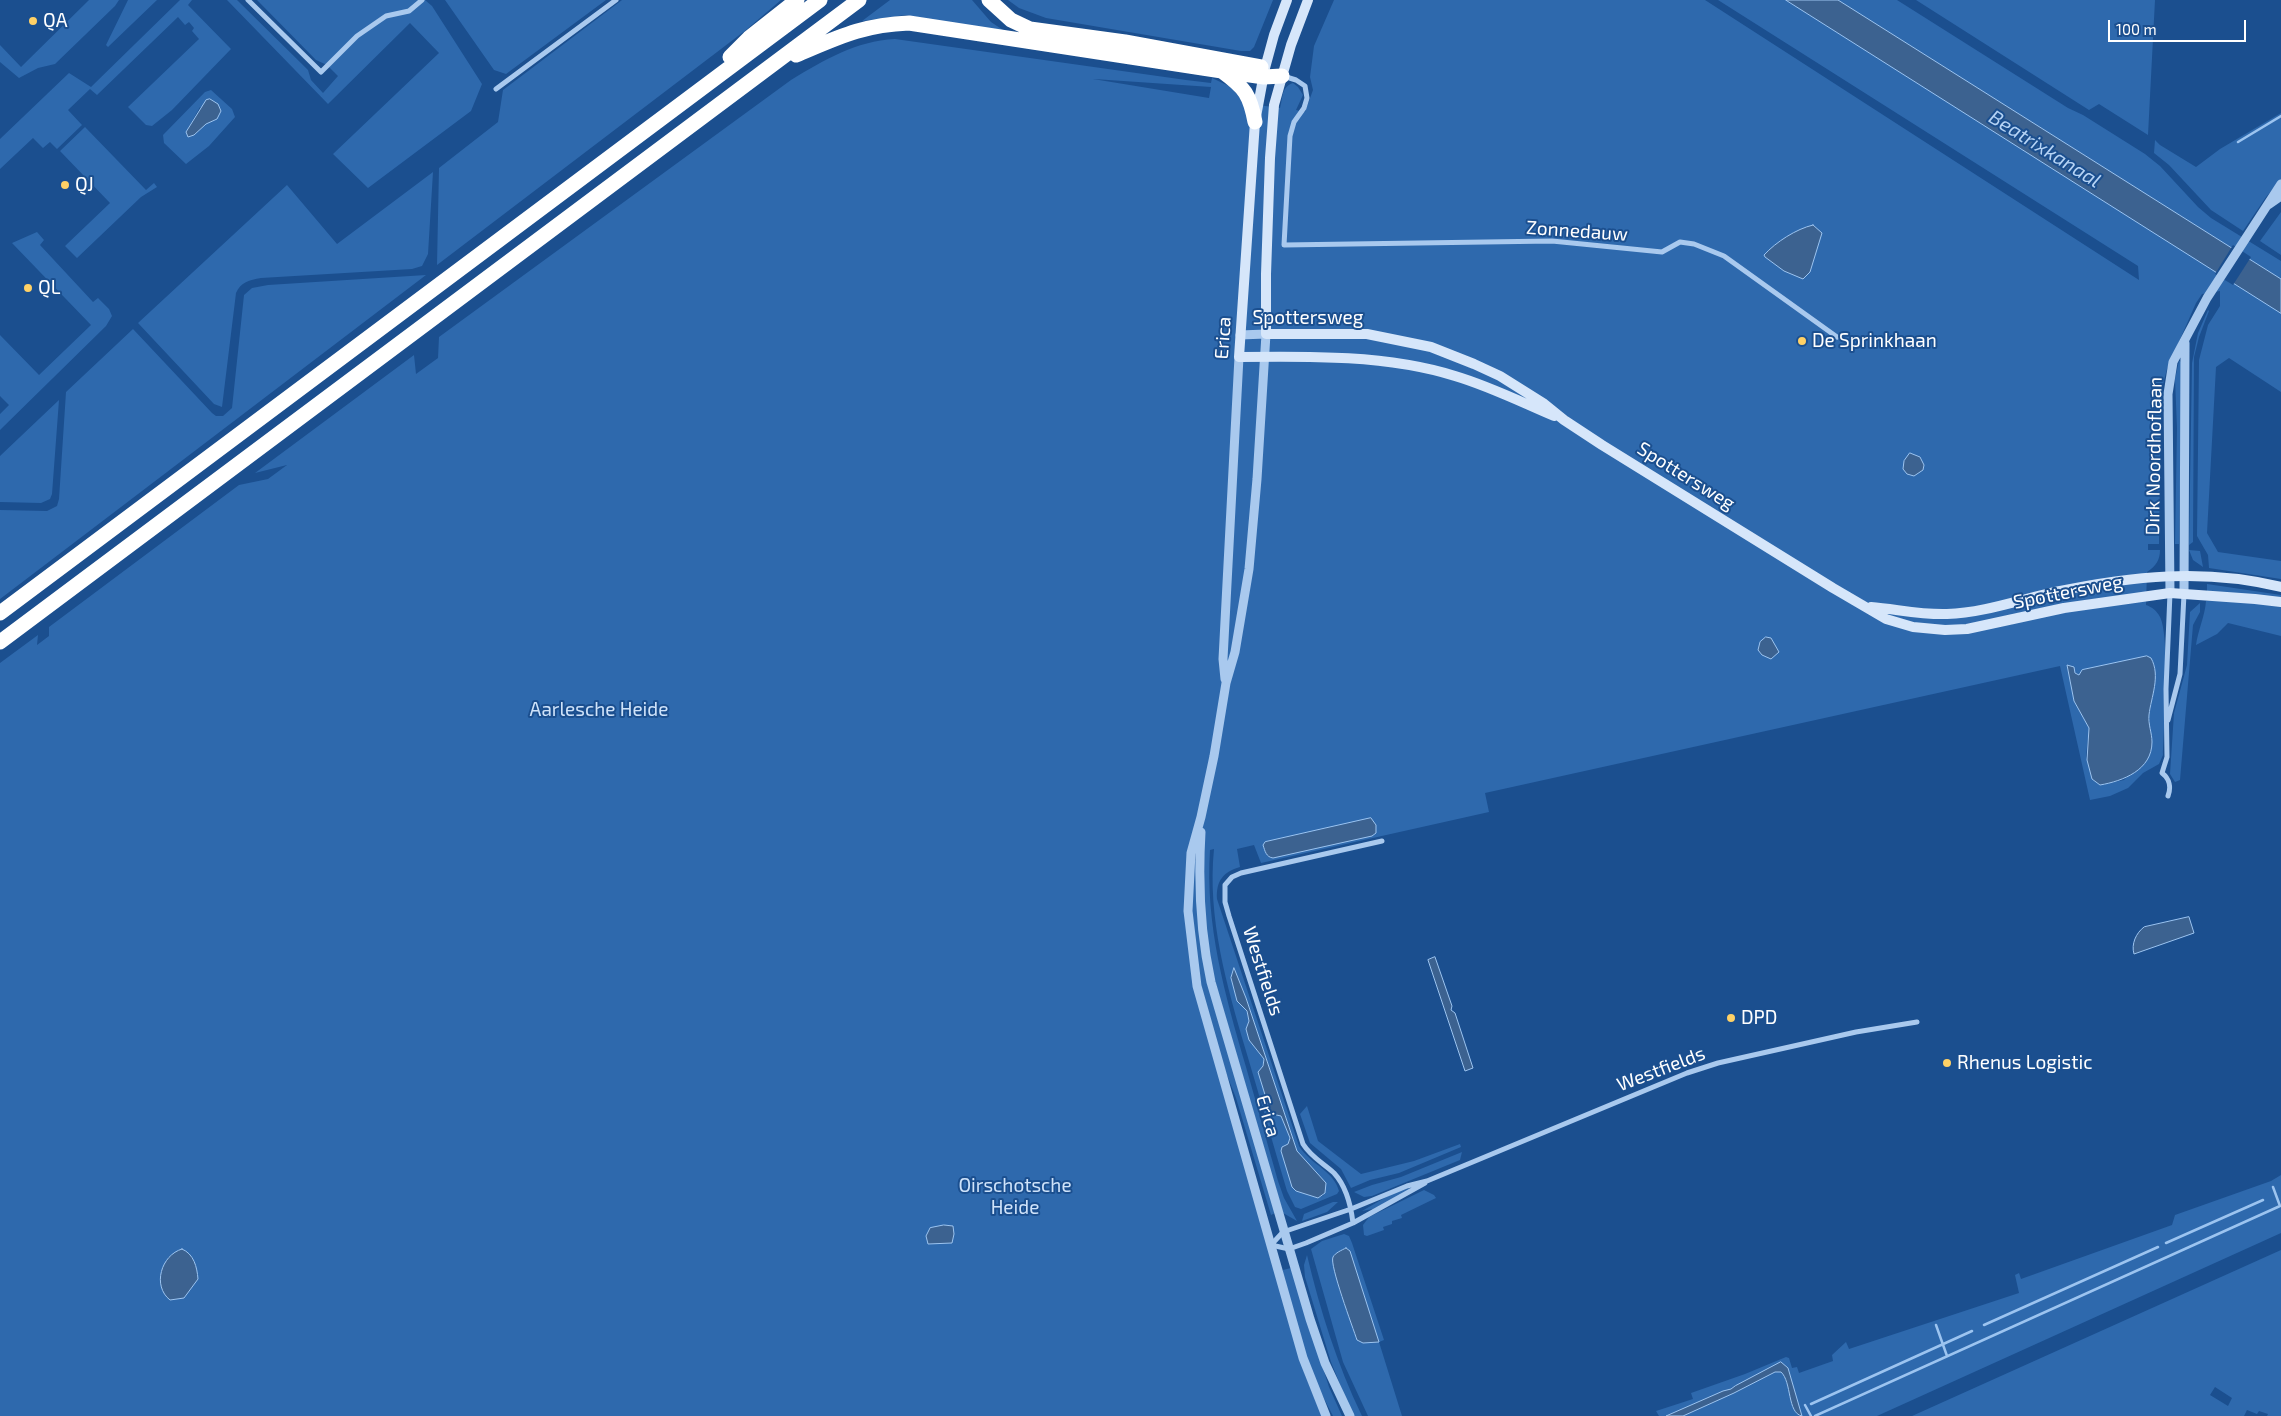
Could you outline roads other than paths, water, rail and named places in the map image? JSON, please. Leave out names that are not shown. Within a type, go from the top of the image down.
[{"type":"highway","points":[[688,98],[750,38],[797,0]]},
{"type":"highway","points":[[0,613],[820,0]]},
{"type":"highway","points":[[0,642],[860,0]]},
{"type":"highway","points":[[989,0],[1011,20],[1030,29],[1125,42],[1282,76]]},
{"type":"highway","points":[[774,64],[856,29],[880,24],[909,23],[1222,72],[1264,72]]},
{"type":"highway","points":[[1222,72],[1246,92],[1252,101],[1255,122]]},
{"type":"main road","name":"Erica","points":[[1239,357],[1255,122],[1264,72],[1274,35],[1287,0]]},
{"type":"main road","name":"Erica","points":[[1266,334],[1270,158],[1274,105],[1291,44],[1308,0]]},
{"type":"main road","name":"Spottersweg","points":[[1266,334],[1367,334],[1432,347],[1500,376],[1543,403],[1564,420],[1833,588],[1886,619],[1912,627],[1960,630],[2064,608],[2170,593],[2281,602]]},
{"type":"main road","name":"Spottersweg","points":[[1239,357],[1349,359],[1415,366],[1454,376],[1500,392],[1564,420]]},
{"type":"main road","name":"Spottersweg","points":[[1867,607],[1920,614],[1948,614],[1982,610],[2125,579],[2185,574],[2236,578],[2281,587]]},
{"type":"street","points":[[248,0],[321,72],[357,36],[386,16],[409,11],[422,0]]},
{"type":"street","points":[[496,90],[616,0]]},
{"type":"street","name":"Zonnedauw","points":[[1282,76],[1301,83],[1307,90],[1307,98],[1291,129],[1284,245],[1552,241],[1662,252],[1680,242],[1694,244],[1724,256],[1838,337]]},
{"type":"street","name":"Dirk Noordhoflaan","points":[[2170,593],[2169,379],[2177,352],[2185,342],[2207,298],[2281,184]]},
{"type":"street","name":"Dirk Noordhoflaan","points":[[2266,206],[2281,196]]},
{"type":"street","name":"Spottersweg","points":[[1240,335],[1266,334]]},
{"type":"street","name":"Erica","points":[[1266,334],[1258,479],[1249,569],[1235,652],[1226,683],[1201,817],[1191,853],[1189,881],[1190,935],[1196,978],[1271,1245],[1303,1358],[1326,1416]]},
{"type":"street","name":"Dirk Noordhoflaan","points":[[2184,594],[2185,342]]},
{"type":"street","name":"Erica","points":[[1226,683],[1223,659],[1239,357]]},
{"type":"street","points":[[2168,796],[2170,790],[2169,781],[2162,773],[2167,757],[2166,689],[2170,593]]},
{"type":"street","points":[[2168,723],[2180,674],[2184,594]]},
{"type":"street","name":"Erica","points":[[1201,817],[1199,882],[1204,950],[1211,982],[1289,1249],[1325,1363],[1350,1416]]},
{"type":"street","name":"Westfields","points":[[1353,1223],[1351,1209],[1340,1180],[1308,1152],[1303,1144],[1229,916],[1225,902],[1225,885],[1232,877],[1241,873],[1382,842]]},
{"type":"street","name":"Westfields","points":[[1271,1245],[1284,1232],[1351,1209],[1407,1186],[1428,1181],[1684,1074],[1710,1066],[1856,1032],[1917,1022]]},
{"type":"street","name":"Westfields","points":[[1289,1249],[1353,1223],[1411,1193],[1428,1181]]},
{"type":"street","points":[[1271,1245],[1289,1249]]},
{"type":"water","name":"Beatrixkanaal","points":[[1786,0],[1838,0],[2281,279],[2281,313]]},
{"type":"water","points":[[210,99],[218,104],[221,111],[217,119],[206,124],[194,135],[188,137],[186,132],[206,100]]},
{"type":"water","points":[[1813,225],[1822,233],[1810,272],[1803,279],[1784,271],[1765,257],[1764,255],[1780,241]]},
{"type":"water","points":[[1910,453],[1920,457],[1924,465],[1923,470],[1914,476],[1907,474],[1903,469],[1904,461]]},
{"type":"water","points":[[1766,637],[1771,638],[1779,652],[1771,659],[1762,655],[1758,650],[1760,642]]},
{"type":"water","points":[[2147,656],[2151,658],[2155,672],[2149,715],[2152,742],[2151,752],[2142,767],[2135,772],[2118,781],[2100,785],[2092,779],[2087,760],[2089,728],[2074,701],[2067,665],[2074,667],[2075,673],[2079,675],[2082,670]]},
{"type":"water","points":[[1371,818],[1376,825],[1376,833],[1372,836],[1273,858],[1267,855],[1263,845],[1265,842]]},
{"type":"water","points":[[2189,917],[2194,933],[2134,954],[2133,946],[2135,939],[2144,927]]},
{"type":"water","points":[[1435,957],[1452,1006],[1451,1010],[1455,1013],[1473,1068],[1465,1071],[1428,960]]},
{"type":"water","points":[[1234,968],[1246,998],[1297,1151],[1326,1183],[1325,1193],[1318,1198],[1296,1191],[1292,1187],[1281,1151],[1282,1147],[1288,1144],[1290,1138],[1281,1116],[1272,1114],[1270,1111],[1258,1072],[1263,1066],[1264,1059],[1249,1040],[1246,1029],[1249,1021],[1247,1011],[1237,1001],[1231,978]]},
{"type":"water","points":[[944,1225],[953,1226],[952,1243],[928,1244],[926,1236],[930,1228]]},
{"type":"water","points":[[1346,1248],[1350,1251],[1379,1342],[1363,1343],[1357,1340],[1351,1323],[1333,1262],[1333,1257]]},
{"type":"water","points":[[182,1249],[192,1258],[196,1266],[198,1279],[184,1298],[170,1300],[164,1294],[161,1287],[161,1272],[169,1258],[175,1252]]},
{"type":"water","points":[[1781,1362],[1788,1368],[1802,1416],[1797,1414],[1794,1409],[1787,1383],[1781,1372],[1775,1372],[1683,1416],[1666,1416],[1731,1389]]},
{"type":"waterway","points":[[2238,142],[2281,116]]},
{"type":"waterway","points":[[1815,1416],[2280,1206],[2273,1187]]},
{"type":"waterway","points":[[2166,1243],[2263,1200]]},
{"type":"waterway","points":[[1984,1325],[2158,1247]]},
{"type":"waterway","points":[[1936,1325],[1947,1356]]},
{"type":"waterway","points":[[1811,1404],[1972,1331]]},
{"type":"waterway","points":[[1805,1405],[1811,1416]]},
{"type":"place","name":"QA","points":[[33,21]]},
{"type":"place","name":"QJ","points":[[65,185]]},
{"type":"place","name":"QL","points":[[28,288]]},
{"type":"place","name":"De Sprinkhaan","points":[[1802,341]]},
{"type":"place","name":"DPD","points":[[1731,1018]]},
{"type":"place","name":"Rhenus Logistic","points":[[1947,1063]]},
{"type":"park label","name":"Aarlesche Heide","points":[[599,710]]},
{"type":"park label","name":"Oirschotsche Heide","points":[[1015,1197]]}]
